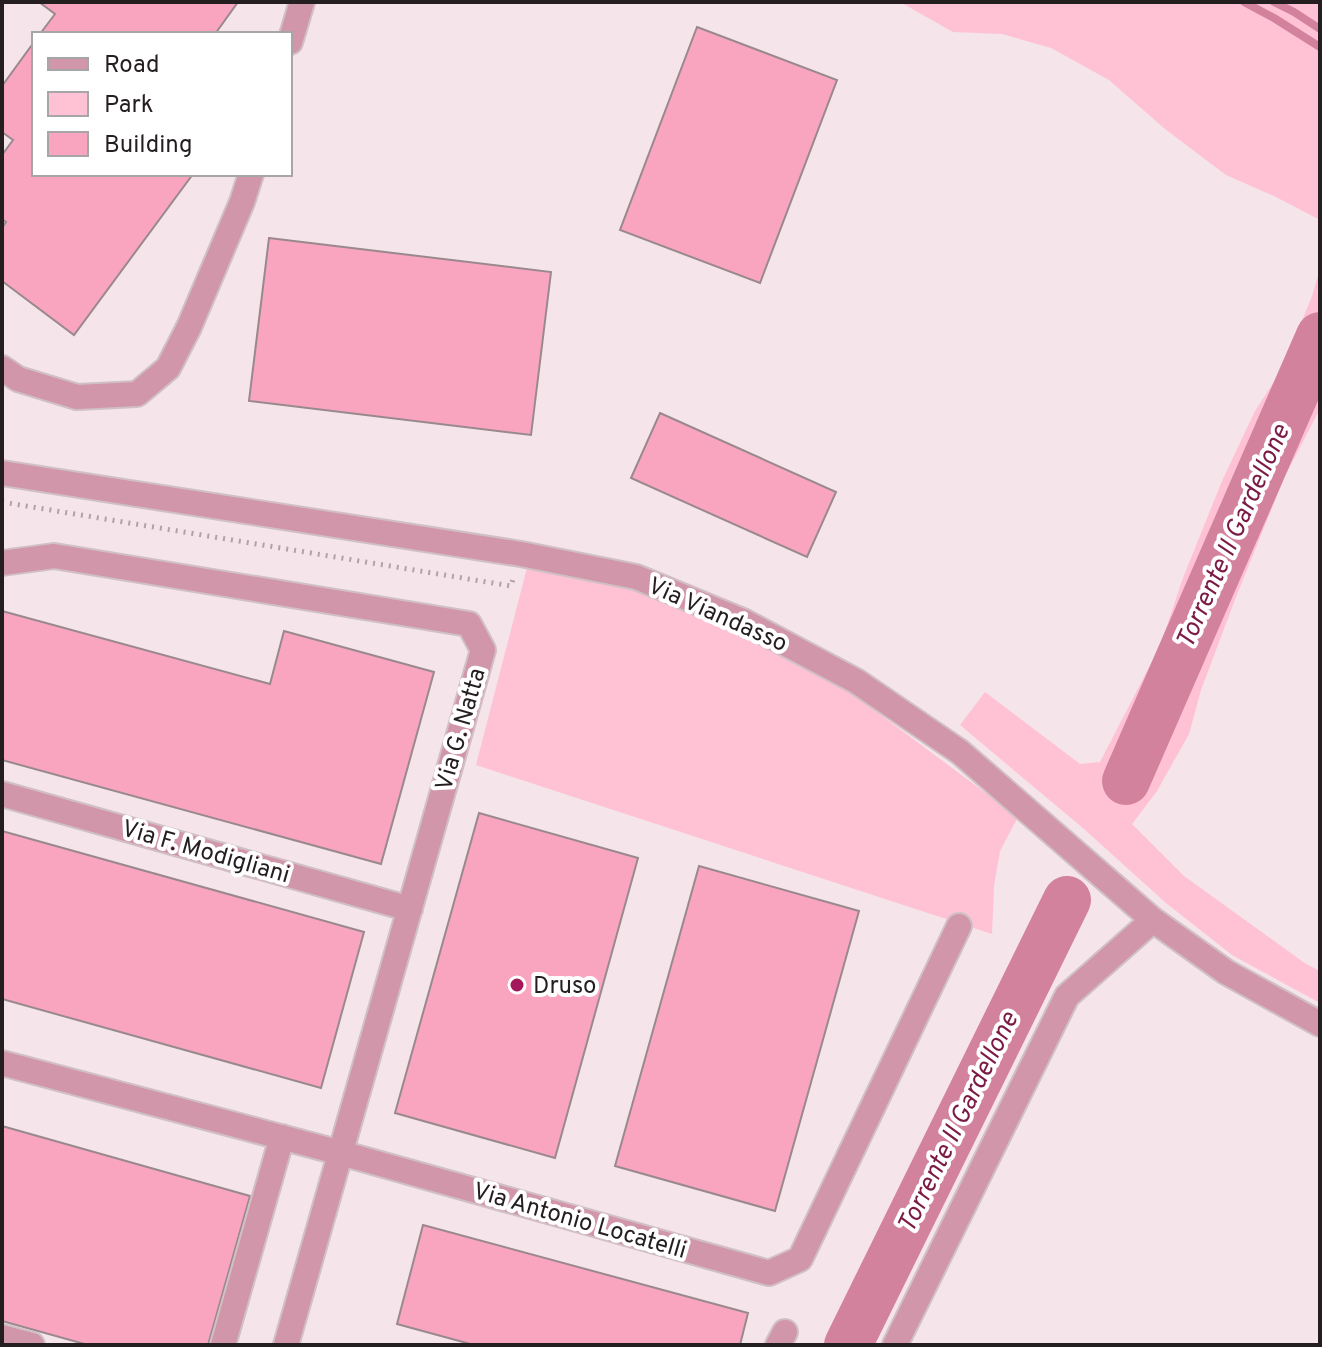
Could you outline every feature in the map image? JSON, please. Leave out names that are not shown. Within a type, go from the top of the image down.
[{"type":"street","points":[[292,35],[302,2]]},
{"type":"street","points":[[2,368],[18,379],[77,397],[137,394],[168,368],[189,327],[250,176]]},
{"type":"street","name":"Via Viandasso","points":[[2,473],[521,554],[636,577],[745,622],[856,681],[960,752],[1153,920],[1226,972],[1320,1024]]},
{"type":"street","name":"Via G. Natta","points":[[2,563],[54,556],[469,624],[483,650],[286,1345]]},
{"type":"street","name":"Via F. Modigliani","points":[[2,794],[410,909]]},
{"type":"street","points":[[895,1345],[1067,996],[1153,920]]},
{"type":"street","name":"Via Antonio Locatelli","points":[[2,1063],[341,1153],[769,1273],[800,1259],[959,926]]},
{"type":"street","points":[[223,1345],[282,1137]]},
{"type":"street","points":[[2,1337],[32,1345]]},
{"type":"path","points":[[2,502],[511,586],[521,554]]},
{"type":"green space","points":[[900,2],[1320,2],[1320,220],[1226,175],[1165,129],[1109,80],[1051,48],[1002,34],[953,32]]},
{"type":"green space","points":[[1320,269],[1320,409],[1285,476],[1236,597],[1201,690],[1189,734],[1157,791],[1132,824],[1184,876],[1320,971],[1320,1003],[1232,955],[1166,903],[960,725],[985,692],[1080,764],[1100,762],[1160,646],[1222,481],[1255,411],[1283,368]]},
{"type":"green space","points":[[529,560],[595,576],[710,616],[829,673],[1018,817],[1000,851],[994,886],[992,934],[476,765]]},
{"type":"building","points":[[39,2],[238,2],[216,32],[42,32],[55,14]]},
{"type":"building","points":[[697,27],[837,80],[760,283],[620,230]]},
{"type":"building","points":[[32,45],[32,176],[192,176],[74,335],[2,281],[2,228],[6,222],[2,219],[2,155],[13,140],[2,132],[2,86]]},
{"type":"building","points":[[269,238],[551,272],[531,435],[249,401]]},
{"type":"building","points":[[660,413],[836,492],[807,557],[631,478]]},
{"type":"building","points":[[2,611],[270,684],[284,631],[434,672],[381,864],[2,760]]},
{"type":"building","name":"Druso","points":[[479,813],[638,858],[555,1158],[395,1113]]},
{"type":"building","points":[[2,831],[364,932],[321,1088],[2,999]]},
{"type":"building","points":[[699,866],[859,911],[775,1211],[615,1166]]},
{"type":"building","points":[[2,1126],[250,1196],[208,1345],[88,1345],[2,1321]]},
{"type":"building","points":[[423,1225],[748,1313],[740,1345],[474,1345],[397,1324]]},
{"type":"waterway","points":[[1244,2],[1320,47]]},
{"type":"waterway","points":[[1274,2],[1320,29]]},
{"type":"waterway","name":"Torrente Il Gardellone","points":[[1126,781],[1320,336]]},
{"type":"waterway","name":"Torrente Il Gardellone","points":[[848,1345],[1067,900]]},
{"type":"place","name":"Druso","points":[[517,985]]}]
